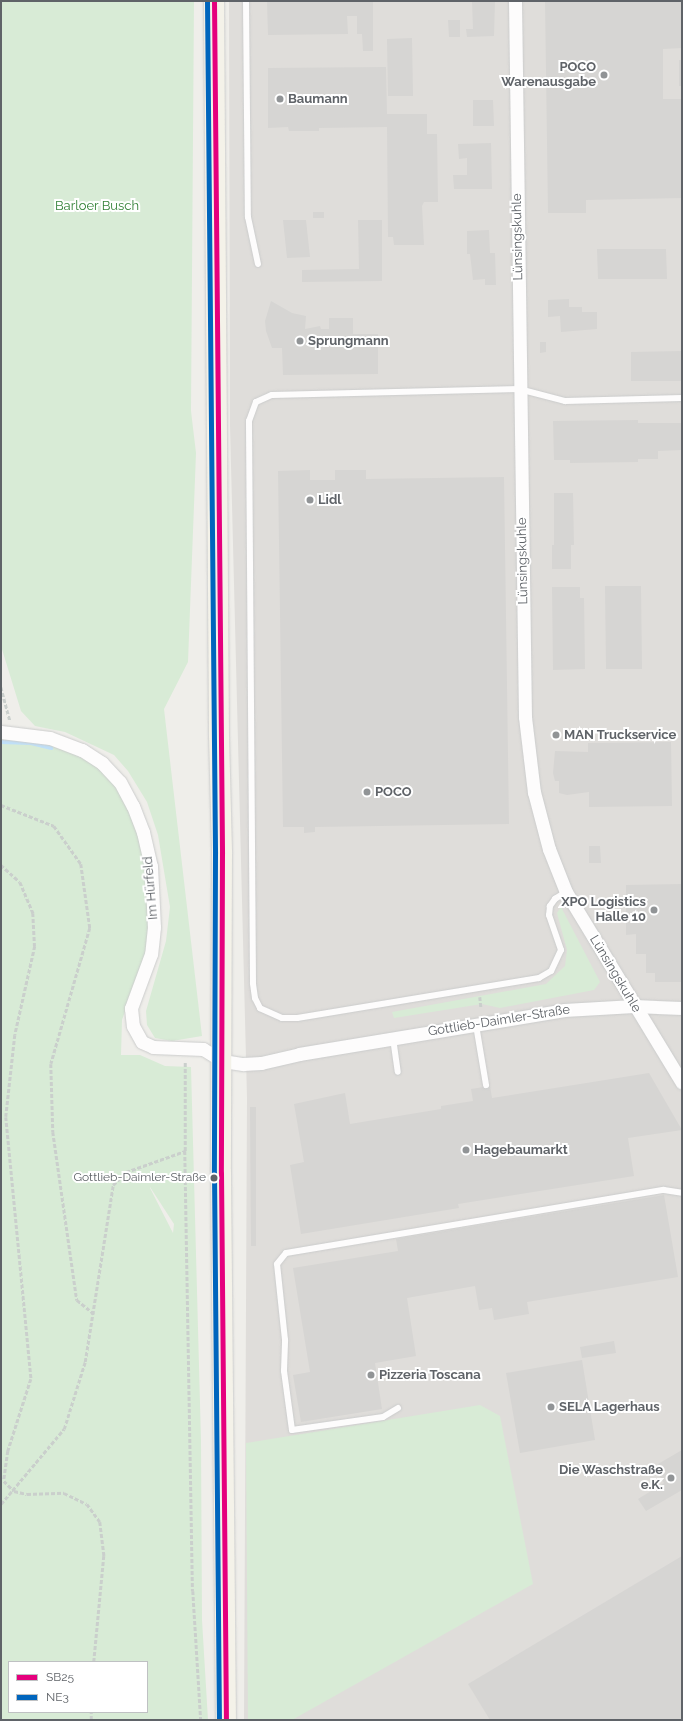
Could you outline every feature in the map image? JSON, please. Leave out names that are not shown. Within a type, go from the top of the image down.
[{"type":"main road","points":[[214,1],[223,1061],[221,1173],[226,1720]]},
{"type":"street","name":"Lünsingskuhle","points":[[515,1],[520,389],[527,746],[540,821],[566,892],[682,1083]]},
{"type":"street","name":"Im Hürfeld","points":[[7,732],[50,738],[82,750],[102,763],[120,782],[133,806],[143,832],[150,866],[154,927],[151,954],[132,1008],[133,1026],[142,1042],[153,1047],[185,1049],[203,1048],[223,1061]]},
{"type":"street","name":"Gottlieb-Daimler-Straße","points":[[223,1061],[243,1064],[261,1063],[393,1038],[564,1010],[634,1006],[682,1008]]},
{"type":"lane","points":[[246,1],[248,217],[258,264]]},
{"type":"lane","points":[[566,892],[555,899],[550,906],[549,915],[561,950],[551,971],[539,978],[297,1018],[282,1018],[260,1008],[255,998],[253,968],[249,421],[256,402],[272,395],[520,389],[565,401],[682,398]]},
{"type":"lane","points":[[476,1025],[486,1085]]},
{"type":"lane","points":[[393,1038],[398,1072]]},
{"type":"lane","points":[[398,1408],[383,1417],[292,1430],[284,1371],[285,1340],[277,1264],[286,1253],[664,1190],[682,1193]]},
{"type":"path","points":[[1,687],[7,732]]},
{"type":"path","points":[[1,805],[54,826],[81,864],[90,928],[51,1064],[53,1132],[77,1300],[94,1314]]},
{"type":"path","points":[[1,865],[20,882],[33,913],[35,946],[16,1035],[6,1117],[31,1379],[8,1451],[4,1481],[14,1491],[27,1494],[64,1493],[87,1504],[100,1522],[104,1556],[94,1661]]},
{"type":"path","points":[[480,997],[481,1007]]},
{"type":"path","points":[[185,1049],[185,1151],[193,1591],[201,1720]]},
{"type":"path","points":[[1,1504],[14,1491],[64,1429],[85,1362],[94,1314],[113,1185],[126,1172],[185,1151]]},
{"type":"shaded area","points":[[229,1],[682,1],[682,1720],[244,1720],[247,1098],[230,426]]},
{"type":"green space","name":"Barloer Busch","points":[[1,1],[194,1],[191,411],[196,453],[188,662],[164,709],[202,1036],[172,1041],[155,1038],[147,1025],[146,1011],[166,941],[170,907],[158,835],[147,802],[128,771],[114,755],[65,732],[35,726],[21,711],[1,646]]},
{"type":"green space","points":[[20,737],[62,747],[94,761],[120,788],[145,854],[149,943],[122,1020],[121,1055],[140,1055],[165,1066],[191,1067],[201,1440],[202,1620],[208,1720],[1,1720],[1,739]],"holes":[[[150,1187],[174,1224],[173,1233]]]},
{"type":"green space","points":[[561,907],[600,982],[594,990],[500,1008],[482,1004],[394,1018],[392,1012],[546,984],[565,966],[567,950],[557,913]]},
{"type":"green space","points":[[480,1405],[500,1416],[533,1584],[292,1720],[248,1720],[246,1443]]},
{"type":"building","points":[[267,1],[373,1],[373,51],[363,51],[362,34],[357,34],[357,16],[347,16],[348,34],[268,35]]},
{"type":"building","points":[[472,1],[495,1],[494,36],[467,37],[466,29],[473,29]]},
{"type":"building","points":[[545,1],[682,1],[682,48],[663,49],[663,99],[682,99],[682,198],[586,200],[586,213],[548,213]]},
{"type":"building","points":[[448,20],[460,20],[460,37],[449,37]]},
{"type":"building","points":[[412,38],[413,96],[388,96],[387,39]]},
{"type":"building","points":[[679,60],[682,60],[682,86],[679,86]]},
{"type":"building","points":[[386,67],[387,114],[427,114],[427,134],[437,134],[438,202],[424,202],[422,206],[424,245],[394,245],[393,237],[388,237],[387,127],[319,128],[319,131],[289,131],[288,127],[268,128],[268,68]]},
{"type":"building","points":[[473,100],[493,100],[494,126],[473,126]]},
{"type":"building","points":[[491,143],[492,189],[454,189],[453,175],[467,175],[467,158],[459,159],[458,144]]},
{"type":"building","points":[[313,212],[324,212],[324,218],[313,218]]},
{"type":"building","points":[[283,220],[306,220],[310,257],[287,258]]},
{"type":"building","points":[[358,220],[382,220],[382,281],[302,282],[302,270],[359,269]]},
{"type":"building","points":[[489,230],[490,253],[495,253],[496,285],[485,285],[485,279],[473,280],[470,254],[467,254],[467,231]]},
{"type":"building","points":[[597,249],[666,249],[667,279],[598,279]]},
{"type":"building","points":[[569,299],[569,307],[582,307],[582,312],[597,312],[597,329],[561,332],[560,316],[548,317],[548,300]]},
{"type":"building","points":[[271,301],[292,313],[306,316],[305,329],[320,326],[321,329],[329,329],[329,318],[353,318],[353,334],[378,334],[378,374],[283,375],[282,348],[272,348],[266,331],[265,321]]},
{"type":"building","points":[[540,342],[546,342],[546,352],[540,353]]},
{"type":"building","points":[[682,351],[682,381],[631,381],[631,352]]},
{"type":"building","points":[[638,420],[638,423],[682,423],[682,450],[658,451],[658,459],[638,459],[638,462],[570,463],[570,460],[554,460],[553,421]]},
{"type":"building","points":[[310,470],[310,480],[335,480],[335,470],[366,470],[366,479],[504,477],[509,824],[315,827],[315,832],[304,833],[304,827],[283,827],[278,471]]},
{"type":"building","points":[[554,493],[573,493],[574,545],[571,545],[571,569],[552,569],[552,545],[554,545]]},
{"type":"building","points":[[605,586],[641,586],[642,669],[606,669]]},
{"type":"building","points":[[552,587],[580,587],[580,598],[584,598],[585,669],[553,670]]},
{"type":"building","points":[[671,742],[672,806],[589,807],[589,792],[567,795],[559,793],[559,781],[555,781],[553,773],[555,751],[588,752],[588,743]]},
{"type":"building","points":[[589,846],[600,846],[601,863],[589,863]]},
{"type":"building","name":"XPO Logistics Halle 10","points":[[682,884],[682,982],[655,982],[655,973],[646,973],[646,954],[636,954],[636,934],[626,935],[626,885]]},
{"type":"building","name":"Hagebaumarkt","points":[[649,1073],[682,1130],[628,1138],[634,1176],[458,1204],[459,1208],[301,1234],[290,1165],[304,1162],[294,1104],[345,1093],[350,1124],[441,1109],[441,1106],[473,1101],[471,1089],[490,1086],[492,1098]]},
{"type":"building","points":[[250,1107],[256,1107],[256,1246],[251,1246]]},
{"type":"building","points":[[664,1195],[678,1277],[527,1302],[529,1314],[494,1320],[492,1308],[479,1310],[475,1286],[407,1298],[416,1356],[375,1363],[382,1409],[301,1422],[293,1375],[310,1372],[293,1268],[398,1251],[396,1239]]},
{"type":"building","points":[[614,1341],[616,1353],[582,1358],[580,1347]]},
{"type":"building","name":"SELA Lagerhaus","points":[[582,1360],[595,1440],[520,1453],[506,1373]]},
{"type":"building","name":"Die Waschstraße e.K.","points":[[682,1450],[682,1490],[646,1511],[638,1499],[664,1483],[657,1472],[661,1469],[658,1464]]},
{"type":"building","points":[[682,1556],[682,1720],[490,1720],[468,1684]]},
{"type":"waterway","points":[[1,742],[31,743],[51,748]]},
{"type":"transit line","name":"NE3","points":[[207,1],[215,854],[214,1173],[219,1720]]},
{"type":"transit line","name":"SB25","points":[[214,1],[222,854],[221,1173],[226,1720]]},
{"type":"place","name":"POCO Warenausgabe","points":[[604,75]]},
{"type":"place","name":"Baumann","points":[[280,99]]},
{"type":"place","name":"Sprungmann","points":[[300,341]]},
{"type":"place","name":"Lidl","points":[[310,500]]},
{"type":"place","name":"MAN Truckservice","points":[[556,735]]},
{"type":"place","name":"POCO","points":[[367,792]]},
{"type":"place","name":"XPO Logistics Halle 10","points":[[654,910]]},
{"type":"place","name":"Hagebaumarkt","points":[[466,1150]]},
{"type":"place","name":"Gottlieb-Daimler-Straße","points":[[214,1178]]},
{"type":"place","name":"Pizzeria Toscana","points":[[371,1375]]},
{"type":"place","name":"SELA Lagerhaus","points":[[551,1407]]},
{"type":"place","name":"Die Waschstraße e.K.","points":[[671,1478]]}]
